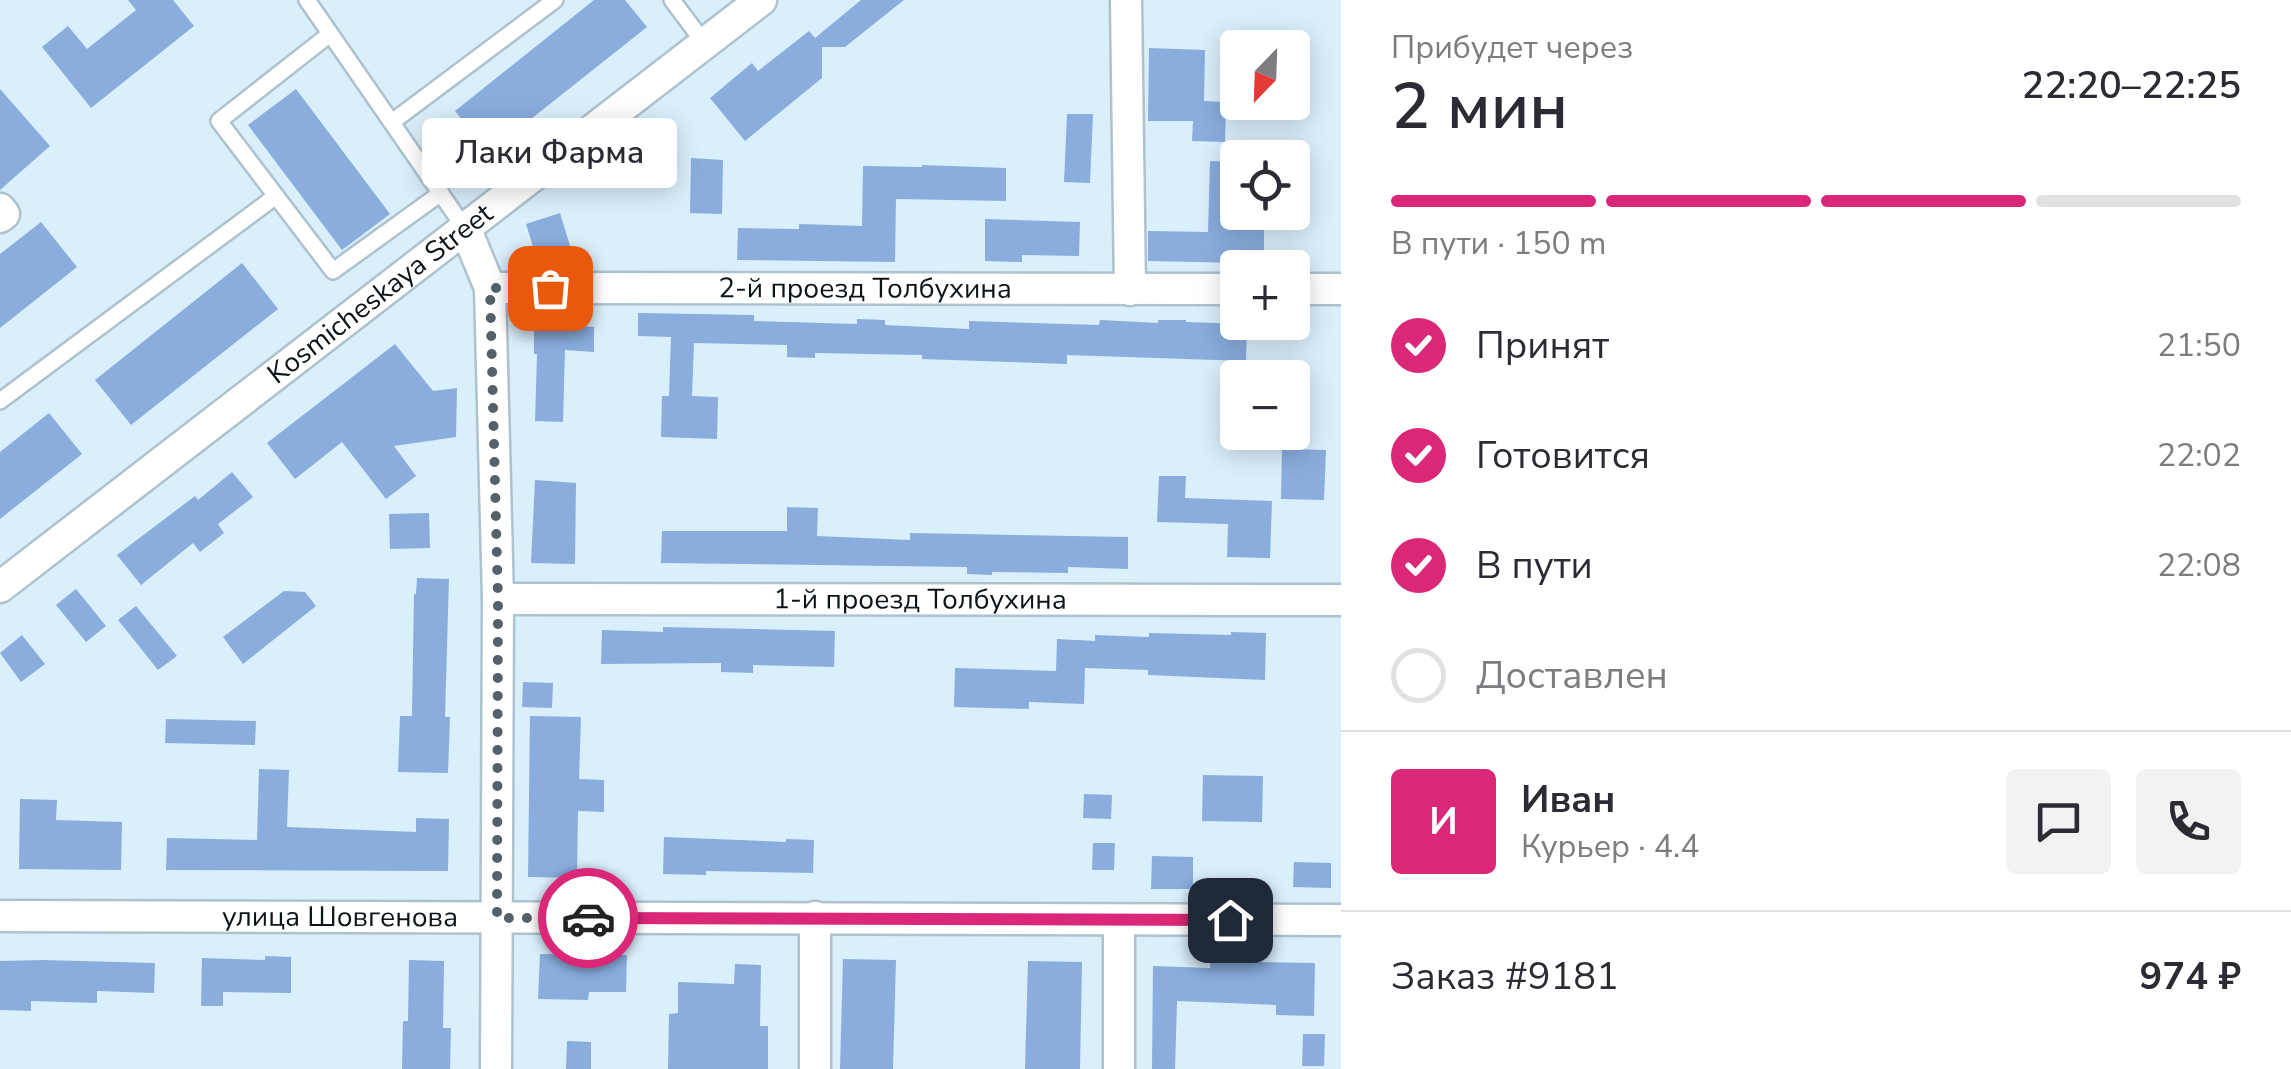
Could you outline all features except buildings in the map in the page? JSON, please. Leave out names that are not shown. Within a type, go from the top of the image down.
[{"type":"street","name":"Kosmicheskaya Street","points":[[0,586],[761,0]]},
{"type":"street","points":[[1126,0],[1130,290]]},
{"type":"street","points":[[466,230],[490,288],[498,599],[496,1069]]},
{"type":"street","name":"2-й проезд Толбухина","points":[[490,288],[1220,290]]},
{"type":"street","points":[[1310,289],[1341,289]]},
{"type":"street","name":"1-й проезд Толбухина","points":[[498,599],[1341,600]]},
{"type":"street","name":"улица Шовгенова","points":[[0,916],[1341,920]]},
{"type":"street","points":[[815,917],[815,1069]]},
{"type":"street","points":[[1119,921],[1119,1069]]},
{"type":"lane","points":[[307,0],[466,230]]},
{"type":"lane","points":[[392,122],[555,0]]},
{"type":"lane","points":[[672,0],[705,44]]},
{"type":"lane","points":[[330,34],[219,121],[333,270],[440,193]]},
{"type":"lane","points":[[0,402],[276,196]]},
{"type":"way so far","points":[[550,288],[490,288],[498,599],[497,918],[588,918]]},
{"type":"place","name":"Лаки Фарма","points":[[550,288]]},
{"type":"route","points":[[588,918],[1230,920]]}]
